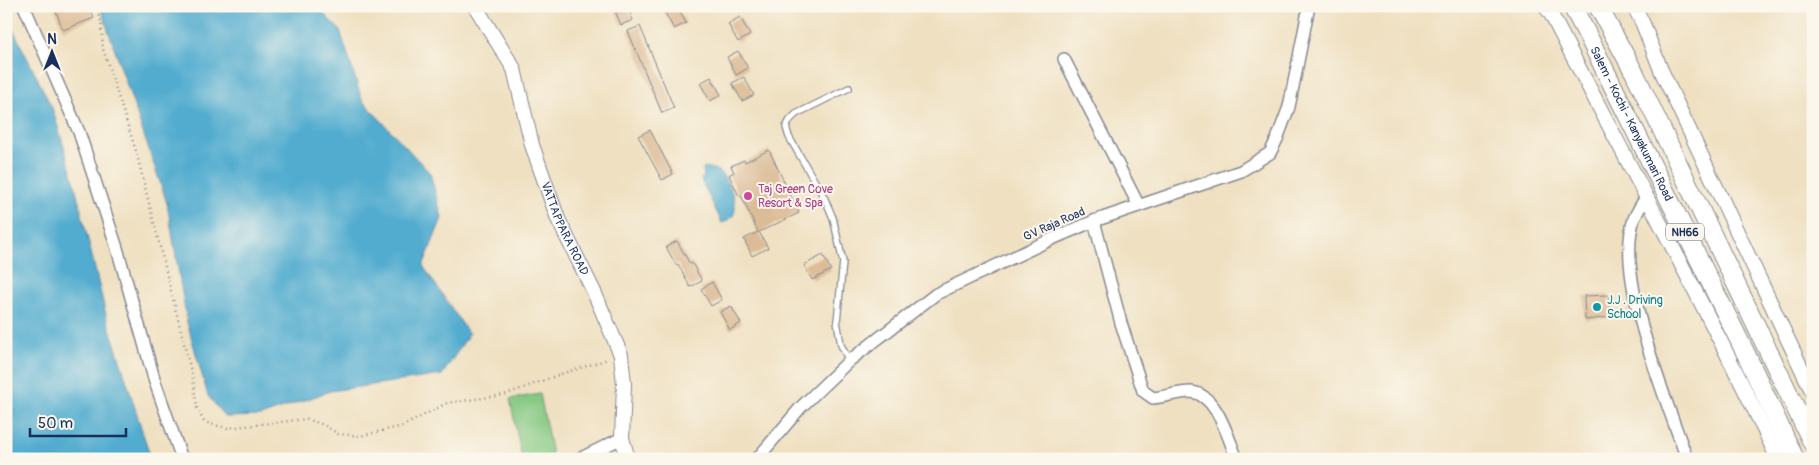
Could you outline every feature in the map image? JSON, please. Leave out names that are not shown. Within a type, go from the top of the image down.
[{"type":"highway","name":"Salem - Kochi - Kanyakumari Road","points":[[1572,6],[1738,339],[1795,459]]},
{"type":"highway","name":"Salem - Kochi - Kanyakumari Road","points":[[1598,6],[1635,74],[1813,444]]},
{"type":"street","points":[[24,6],[79,132],[117,248],[155,382],[182,459]]},
{"type":"street","name":"VATTAPPARA ROAD","points":[[475,6],[514,69],[532,145],[558,219],[594,292],[621,355],[624,384],[622,438],[628,459]]},
{"type":"street","name":"GV Raja Road","points":[[757,459],[801,407],[849,361],[936,294],[1052,239],[1094,222],[1241,171],[1270,153],[1289,107],[1309,6]]},
{"type":"street","points":[[1545,6],[1647,195],[1750,398],[1778,459]]},
{"type":"street","points":[[1634,6],[1661,70],[1813,393]]},
{"type":"street","points":[[1064,58],[1139,206]]},
{"type":"street","points":[[1647,195],[1634,218],[1631,230],[1630,267],[1633,289],[1648,348],[1687,459]]},
{"type":"street","points":[[1094,222],[1121,323],[1143,391],[1152,398],[1189,392],[1200,394],[1212,403],[1237,459]]},
{"type":"street","points":[[579,459],[622,438]]},
{"type":"lane","points":[[849,88],[796,114],[786,127],[789,136],[825,199],[833,218],[843,262],[837,321],[841,346],[849,361]]},
{"type":"path","points":[[95,6],[101,21],[103,49],[136,151],[193,379],[197,408],[204,422],[227,428],[307,419],[324,425],[338,434],[360,436],[403,426],[447,403],[504,395],[621,355]]},
{"type":"green space","points":[[540,394],[553,459],[522,459],[510,399]]},
{"type":"water","points":[[100,6],[316,6],[340,30],[362,100],[430,173],[442,218],[423,266],[469,334],[442,375],[330,391],[261,416],[225,417],[208,396],[187,322],[167,203]]},
{"type":"water","points":[[6,15],[53,110],[74,181],[107,319],[151,459],[6,459]]},
{"type":"water","points":[[707,167],[717,170],[722,175],[729,186],[734,200],[735,207],[732,217],[722,223],[701,180],[704,176],[703,169]]},
{"type":"building","points":[[54,6],[89,6],[94,18],[63,30]]},
{"type":"building","points":[[613,6],[627,6],[633,20],[621,25]]},
{"type":"building","points":[[677,6],[686,23],[674,29],[664,11]]},
{"type":"building","points":[[740,17],[750,35],[738,42],[728,24]]},
{"type":"building","points":[[640,26],[674,108],[662,113],[628,31]]},
{"type":"building","points":[[738,51],[748,68],[736,75],[727,57]]},
{"type":"building","points":[[711,77],[721,95],[710,101],[700,83]]},
{"type":"building","points":[[744,77],[754,95],[742,101],[732,83]]},
{"type":"building","points":[[650,130],[673,174],[662,180],[638,136]]},
{"type":"building","points":[[769,150],[799,213],[759,232],[768,248],[752,256],[744,239],[758,232],[741,195],[739,196],[729,175],[734,172],[731,166],[744,160],[745,162]]},
{"type":"building","points":[[677,241],[702,281],[690,287],[678,264],[676,265],[666,247]]},
{"type":"building","points":[[823,255],[831,270],[812,280],[804,265]]},
{"type":"building","points":[[712,282],[722,300],[711,306],[701,289]]},
{"type":"building","name":"J.J . Driving School","points":[[1608,295],[1612,317],[1585,320],[1584,296]]},
{"type":"building","points":[[731,306],[741,323],[730,330],[720,312]]},
{"type":"place","name":"Taj Green Cove Resort & Spa","points":[[748,196]]},
{"type":"place","name":"J.J . Driving School","points":[[1597,307]]}]
